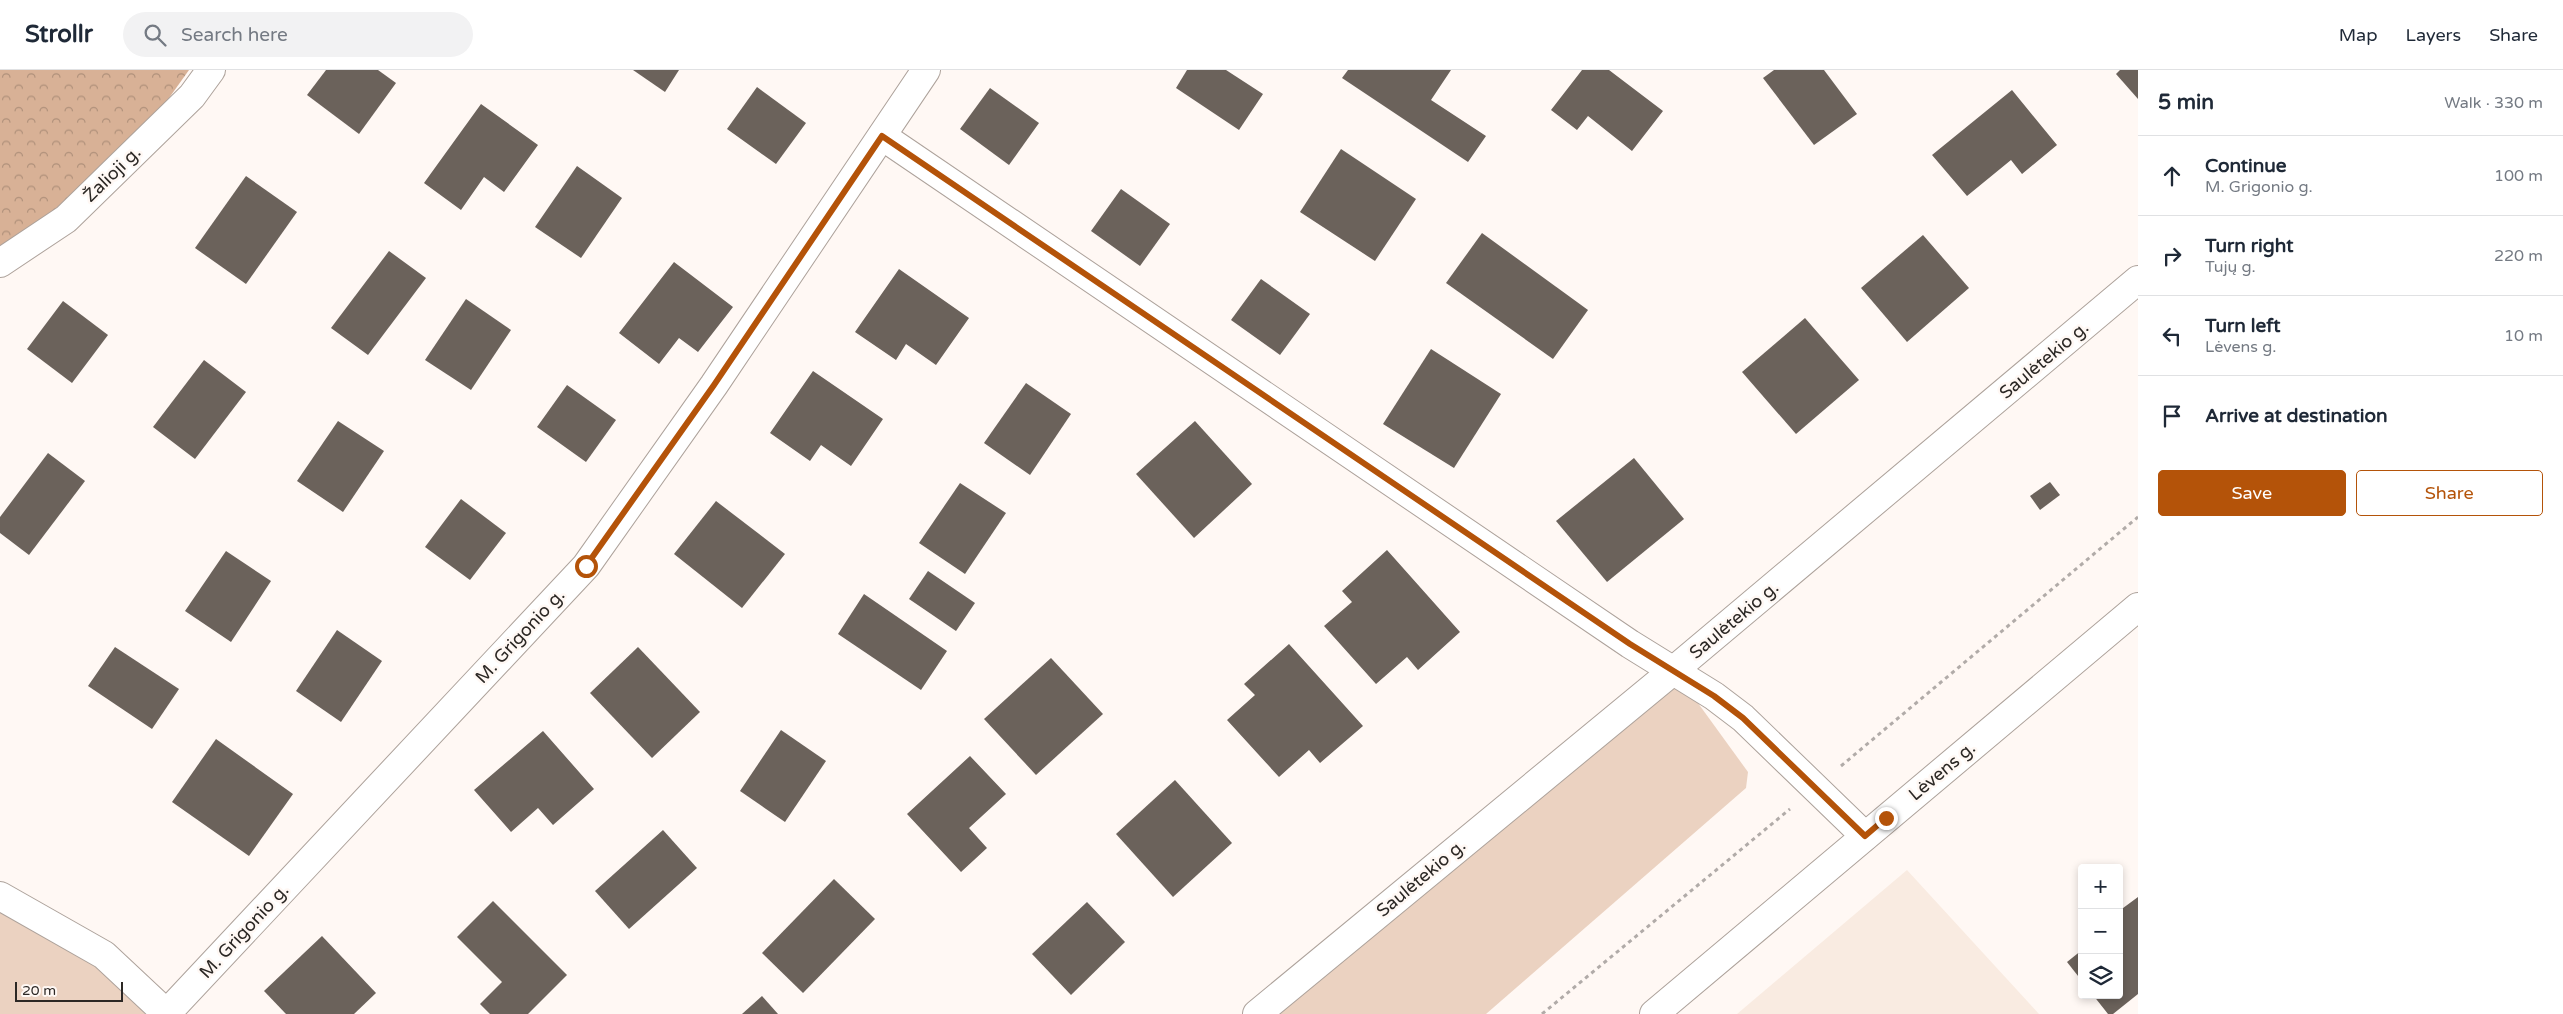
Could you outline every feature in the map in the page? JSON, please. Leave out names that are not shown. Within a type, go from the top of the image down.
[{"type":"street","name":"Žalioji g.","points":[[0,264],[66,219],[192,96],[211,70]]},
{"type":"street","name":"M. Grigonio g.","points":[[167,1014],[586,566],[714,385],[926,70]]},
{"type":"street","points":[[882,136],[1630,644],[1674,670],[1743,718],[1817,787],[1865,836]]},
{"type":"street","name":"Saulėtekio g.","points":[[1257,1014],[1674,670],[2138,280]]},
{"type":"street","name":"Lėvens g.","points":[[1654,1014],[2138,606]]},
{"type":"street","points":[[0,896],[104,955],[167,1014]]},
{"type":"path","points":[[1542,1014],[1817,787],[2138,517]]},
{"type":"shaded area","points":[[1674,670],[1748,772],[1746,788],[1486,1014],[1260,1014]]},
{"type":"shaded area","points":[[1907,870],[2039,1014],[1737,1014]]},
{"type":"shaded area","points":[[0,896],[167,1014],[0,1014]]},
{"type":"green space","points":[[0,70],[189,70],[149,126],[46,218],[0,249]]},
{"type":"building","points":[[326,70],[378,70],[396,83],[359,134],[307,95]]},
{"type":"building","points":[[633,70],[679,70],[665,92]]},
{"type":"building","points":[[1187,70],[1226,70],[1263,94],[1239,130],[1176,88]]},
{"type":"building","points":[[1348,70],[1451,70],[1431,100],[1486,136],[1468,162],[1342,78]]},
{"type":"building","points":[[1582,70],[1609,70],[1663,111],[1632,151],[1588,116],[1577,130],[1551,110]]},
{"type":"building","points":[[1774,70],[1824,70],[1857,114],[1814,145],[1763,78]]},
{"type":"building","points":[[2120,70],[2138,70],[2138,99],[2116,74]]},
{"type":"building","points":[[757,87],[806,123],[776,164],[727,129]]},
{"type":"building","points":[[990,88],[1039,123],[1009,165],[960,129]]},
{"type":"building","points":[[2012,90],[2057,145],[2022,174],[2011,160],[1967,196],[1932,155]]},
{"type":"building","points":[[481,104],[538,145],[504,192],[484,177],[461,210],[424,183]]},
{"type":"building","points":[[1341,149],[1416,199],[1375,261],[1300,212]]},
{"type":"building","points":[[577,166],[622,198],[581,258],[535,227]]},
{"type":"building","points":[[246,176],[297,212],[246,284],[195,248]]},
{"type":"building","points":[[1121,189],[1170,224],[1140,266],[1091,231]]},
{"type":"building","points":[[1482,233],[1588,310],[1553,359],[1446,283]]},
{"type":"building","points":[[1923,235],[1969,288],[1907,342],[1861,288]]},
{"type":"building","points":[[389,251],[426,278],[368,355],[331,328]]},
{"type":"building","points":[[674,262],[733,307],[698,352],[679,338],[659,364],[619,333]]},
{"type":"building","points":[[899,269],[969,318],[936,365],[906,344],[896,360],[855,332]]},
{"type":"building","points":[[1261,279],[1310,314],[1280,355],[1231,320]]},
{"type":"building","points":[[466,299],[511,330],[471,390],[425,360]]},
{"type":"building","points":[[63,301],[108,335],[72,383],[27,349]]},
{"type":"building","points":[[1805,318],[1859,380],[1796,434],[1742,372]]},
{"type":"building","points":[[1431,349],[1501,394],[1454,468],[1383,424]]},
{"type":"building","points":[[204,360],[246,392],[195,459],[153,427]]},
{"type":"building","points":[[813,371],[883,419],[851,466],[821,445],[810,461],[770,433]]},
{"type":"building","points":[[1026,383],[1071,414],[1030,475],[984,443]]},
{"type":"building","points":[[567,385],[616,420],[586,462],[537,427]]},
{"type":"building","points":[[338,421],[384,451],[343,512],[297,481]]},
{"type":"building","points":[[1195,421],[1252,484],[1194,538],[1136,474]]},
{"type":"building","points":[[48,453],[85,481],[29,555],[0,533],[0,517]]},
{"type":"building","points":[[1634,458],[1684,519],[1607,582],[1556,521]]},
{"type":"building","points":[[2050,482],[2060,495],[2040,510],[2030,496]]},
{"type":"building","points":[[960,483],[1006,513],[965,574],[919,543]]},
{"type":"building","points":[[461,499],[506,533],[470,580],[425,547]]},
{"type":"building","points":[[716,501],[785,554],[742,608],[674,554]]},
{"type":"building","points":[[1387,550],[1460,632],[1418,670],[1407,657],[1376,684],[1324,626],[1352,602],[1342,591]]},
{"type":"building","points":[[226,551],[271,581],[231,642],[185,611]]},
{"type":"building","points":[[928,571],[975,603],[956,631],[909,599]]},
{"type":"building","points":[[864,594],[947,651],[921,690],[838,634]]},
{"type":"building","points":[[337,630],[382,661],[341,722],[296,691]]},
{"type":"building","points":[[1289,644],[1363,726],[1320,763],[1309,750],[1279,777],[1227,720],[1255,695],[1244,684]]},
{"type":"building","points":[[115,647],[179,689],[152,729],[88,686]]},
{"type":"building","points":[[638,647],[700,712],[652,758],[590,693]]},
{"type":"building","points":[[1051,658],[1103,714],[1036,775],[984,719]]},
{"type":"building","points":[[781,730],[826,761],[785,822],[740,791]]},
{"type":"building","points":[[543,731],[594,789],[553,825],[538,808],[511,832],[474,790]]},
{"type":"building","points":[[216,739],[293,794],[249,856],[172,802]]},
{"type":"building","points":[[970,756],[1006,794],[969,828],[987,848],[961,872],[907,814]]},
{"type":"building","points":[[1175,780],[1232,843],[1173,897],[1116,834]]},
{"type":"building","points":[[663,830],[697,868],[629,929],[595,891]]},
{"type":"building","points":[[834,879],[875,919],[803,993],[762,953]]},
{"type":"building","points":[[2138,897],[2138,994],[2113,1014],[2108,1014],[2096,999],[2123,999],[2123,908]]},
{"type":"building","points":[[493,901],[567,975],[528,1014],[490,1014],[480,1004],[502,982],[457,937]]},
{"type":"building","points":[[1087,902],[1125,942],[1071,995],[1032,954]]},
{"type":"building","points":[[322,936],[376,993],[354,1014],[286,1014],[264,991]]},
{"type":"building","points":[[2078,953],[2078,976],[2067,962]]},
{"type":"building","points":[[762,996],[778,1014],[742,1014]]},
{"type":"route","points":[[586,566],[714,385],[882,136],[1630,644],[1714,696],[1743,718],[1817,787],[1865,836],[1886,818]]}]
